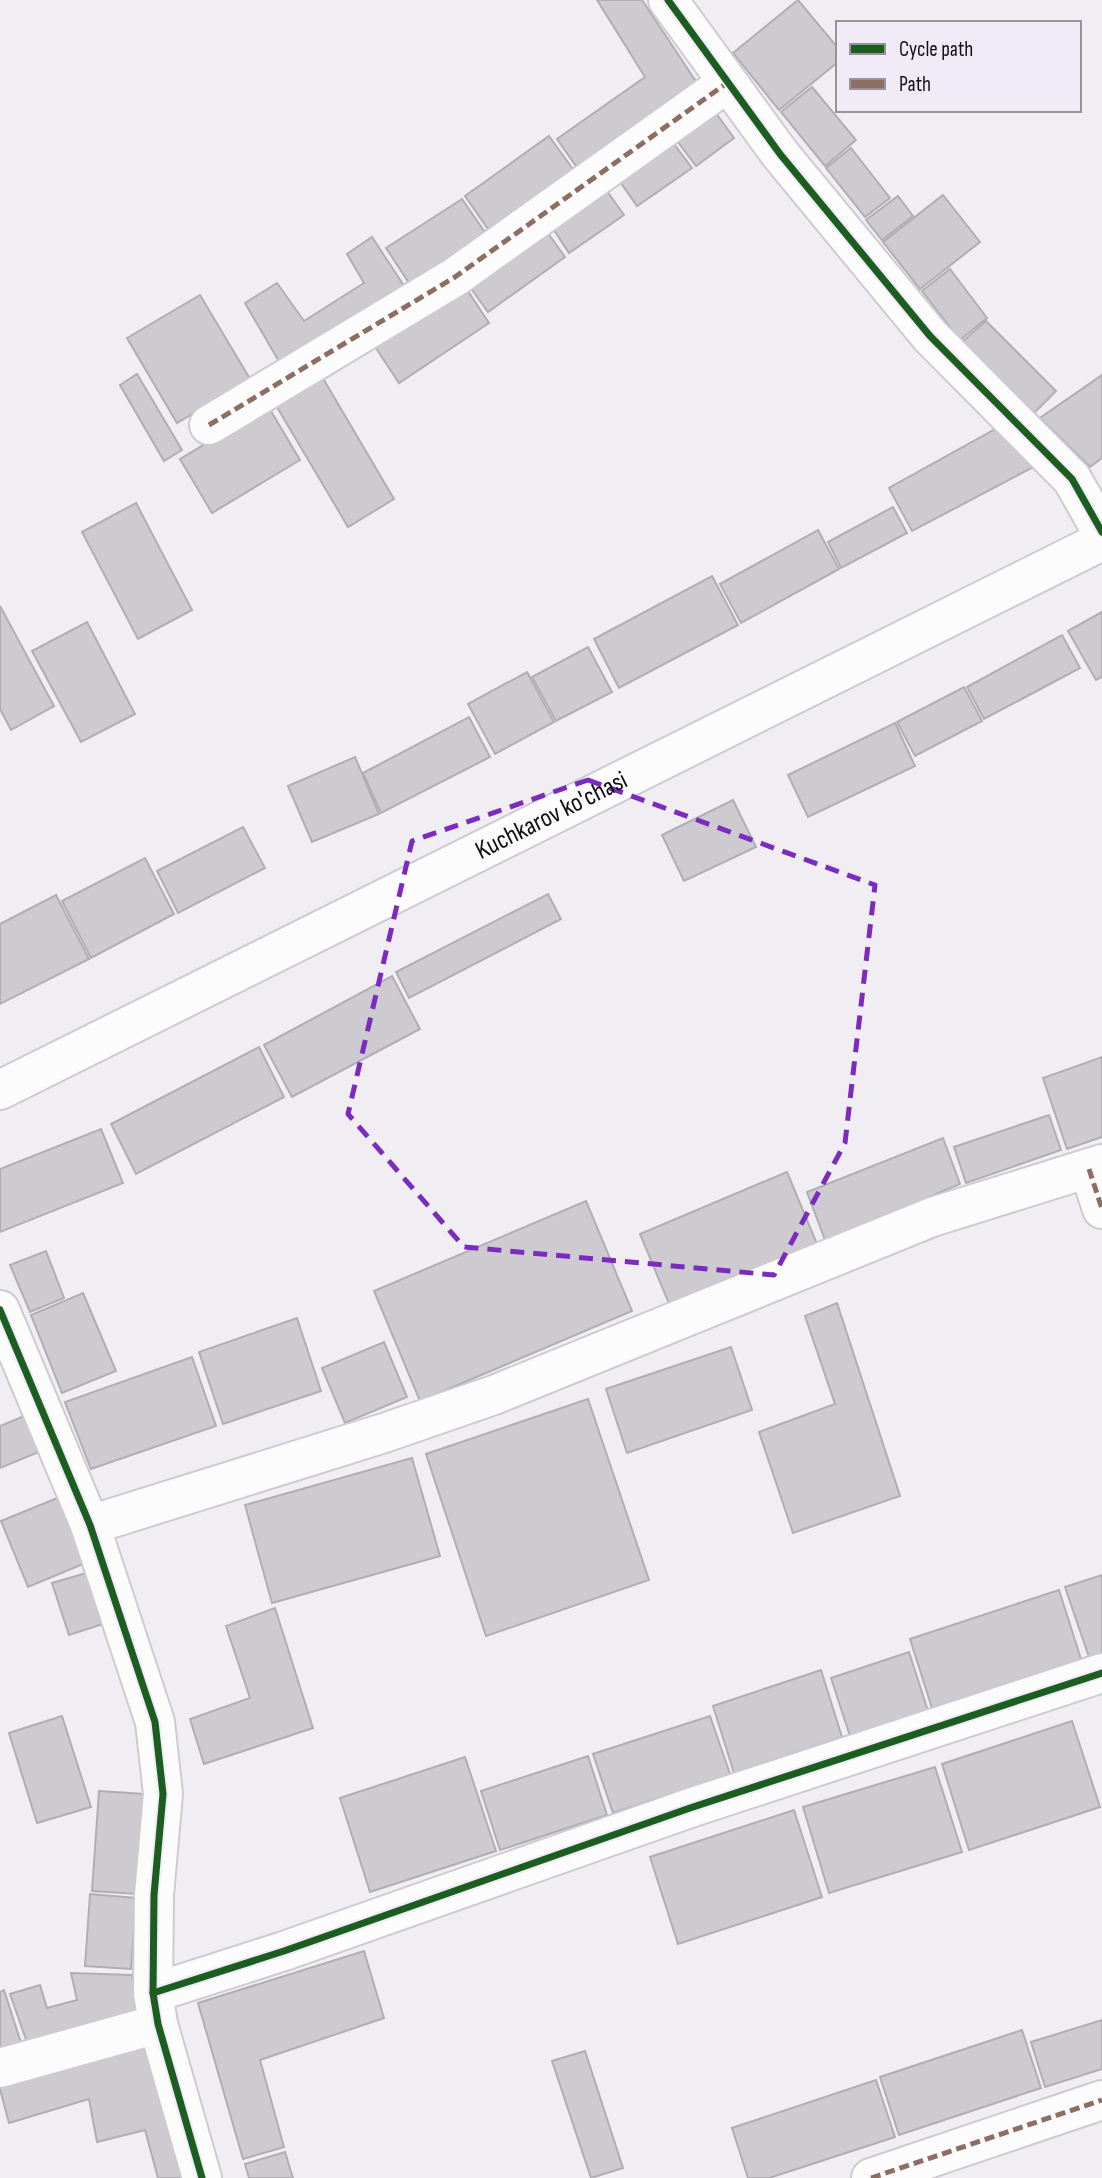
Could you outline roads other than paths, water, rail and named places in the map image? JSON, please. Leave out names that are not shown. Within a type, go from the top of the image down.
[{"type":"street","points":[[668,0],[780,154],[930,336],[1072,478],[1102,532]]},
{"type":"street","points":[[209,425],[454,277],[727,83]]},
{"type":"street","name":"Kuchkarov ko'chasi","points":[[0,1090],[1102,541]]},
{"type":"street","points":[[90,1525],[384,1433],[494,1395],[932,1217],[1096,1167],[1102,1209]]},
{"type":"street","points":[[0,1310],[90,1525],[155,1722],[163,1794],[154,1895],[156,2009],[202,2178]]},
{"type":"street","points":[[0,2068],[156,2009],[284,1951],[690,1808],[1102,1673]]},
{"type":"street","points":[[871,2178],[1102,2099]]}]
